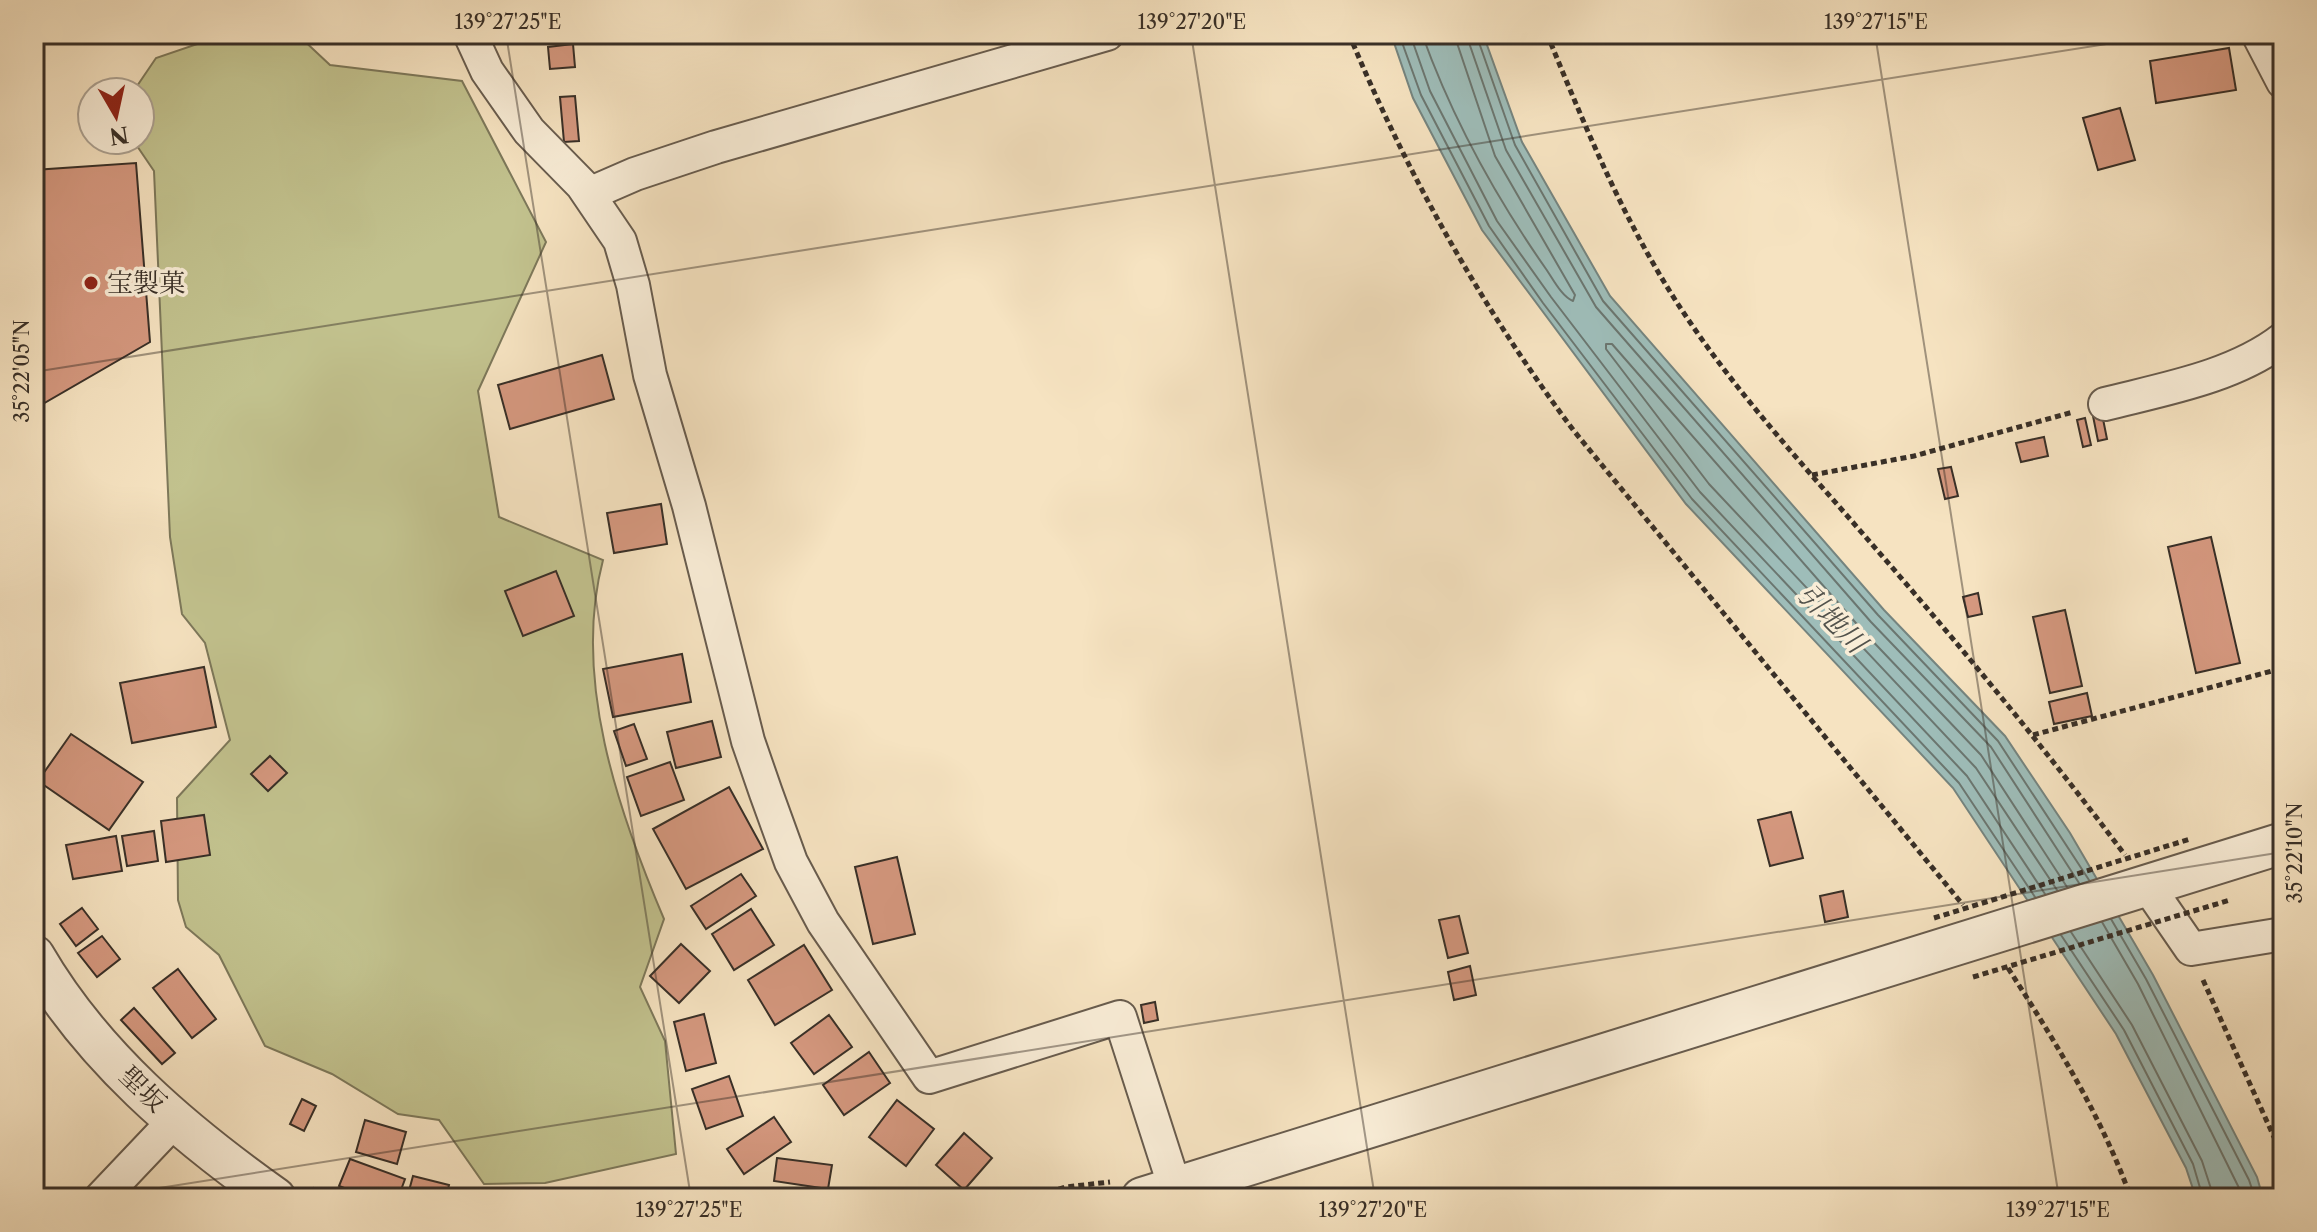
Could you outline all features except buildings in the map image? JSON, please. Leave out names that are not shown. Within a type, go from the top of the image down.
[{"type":"street","points":[[470,34],[487,71],[529,131],[589,194],[620,241],[633,285],[650,375],[689,506],[753,754],[791,862],[823,922],[874,1002],[929,1077],[1120,1017],[1153,1191],[2283,843]]},
{"type":"street","points":[[589,194],[635,174],[716,147],[1107,34]]},
{"type":"street","points":[[2258,34],[2283,82]]},
{"type":"street","points":[[2105,404],[2178,385],[2242,363],[2283,339]]},
{"type":"street","points":[[2135,889],[2191,949],[2283,934]]},
{"type":"street","name":"聖坂","points":[[34,956],[92,1040],[175,1120],[217,1156],[275,1198]]},
{"type":"street","points":[[101,1198],[175,1120]]},
{"type":"path","points":[[1349,34],[1418,184],[1475,288],[1523,363],[1574,431],[1987,935],[2073,1070],[2112,1145],[2131,1198]]},
{"type":"path","points":[[1547,34],[1616,195],[1658,271],[1701,337],[1812,475],[2032,735],[2135,889]]},
{"type":"path","points":[[1812,475],[1914,456],[2105,404]]},
{"type":"path","points":[[2032,735],[2283,668]]},
{"type":"path","points":[[1934,918],[2190,839]]},
{"type":"path","points":[[1973,977],[2230,900]]},
{"type":"path","points":[[2191,949],[2250,1091],[2283,1157]]},
{"type":"path","points":[[1030,1198],[1066,1187],[1153,1191]]},
{"type":"green space","points":[[250,34],[298,35],[330,65],[462,81],[546,242],[478,391],[499,517],[603,560],[595,605],[593,651],[597,697],[616,789],[664,919],[640,987],[665,1041],[676,1154],[545,1183],[484,1184],[439,1120],[398,1114],[332,1074],[265,1046],[219,955],[186,927],[178,900],[177,798],[230,740],[205,643],[182,614],[170,537],[154,171],[144,156],[156,156],[156,76],[144,76],[156,58],[206,41]]},
{"type":"water","name":"引地川","points":[[1391,34],[1483,34],[1522,142],[1610,296],[1884,610],[2005,736],[2070,833],[2153,975],[2257,1177],[2263,1198],[2196,1198],[2186,1168],[2116,1034],[1953,788],[1686,504],[1482,230],[1413,98]]},
{"type":"place","name":"宝製菓","points":[[91,283]]}]
